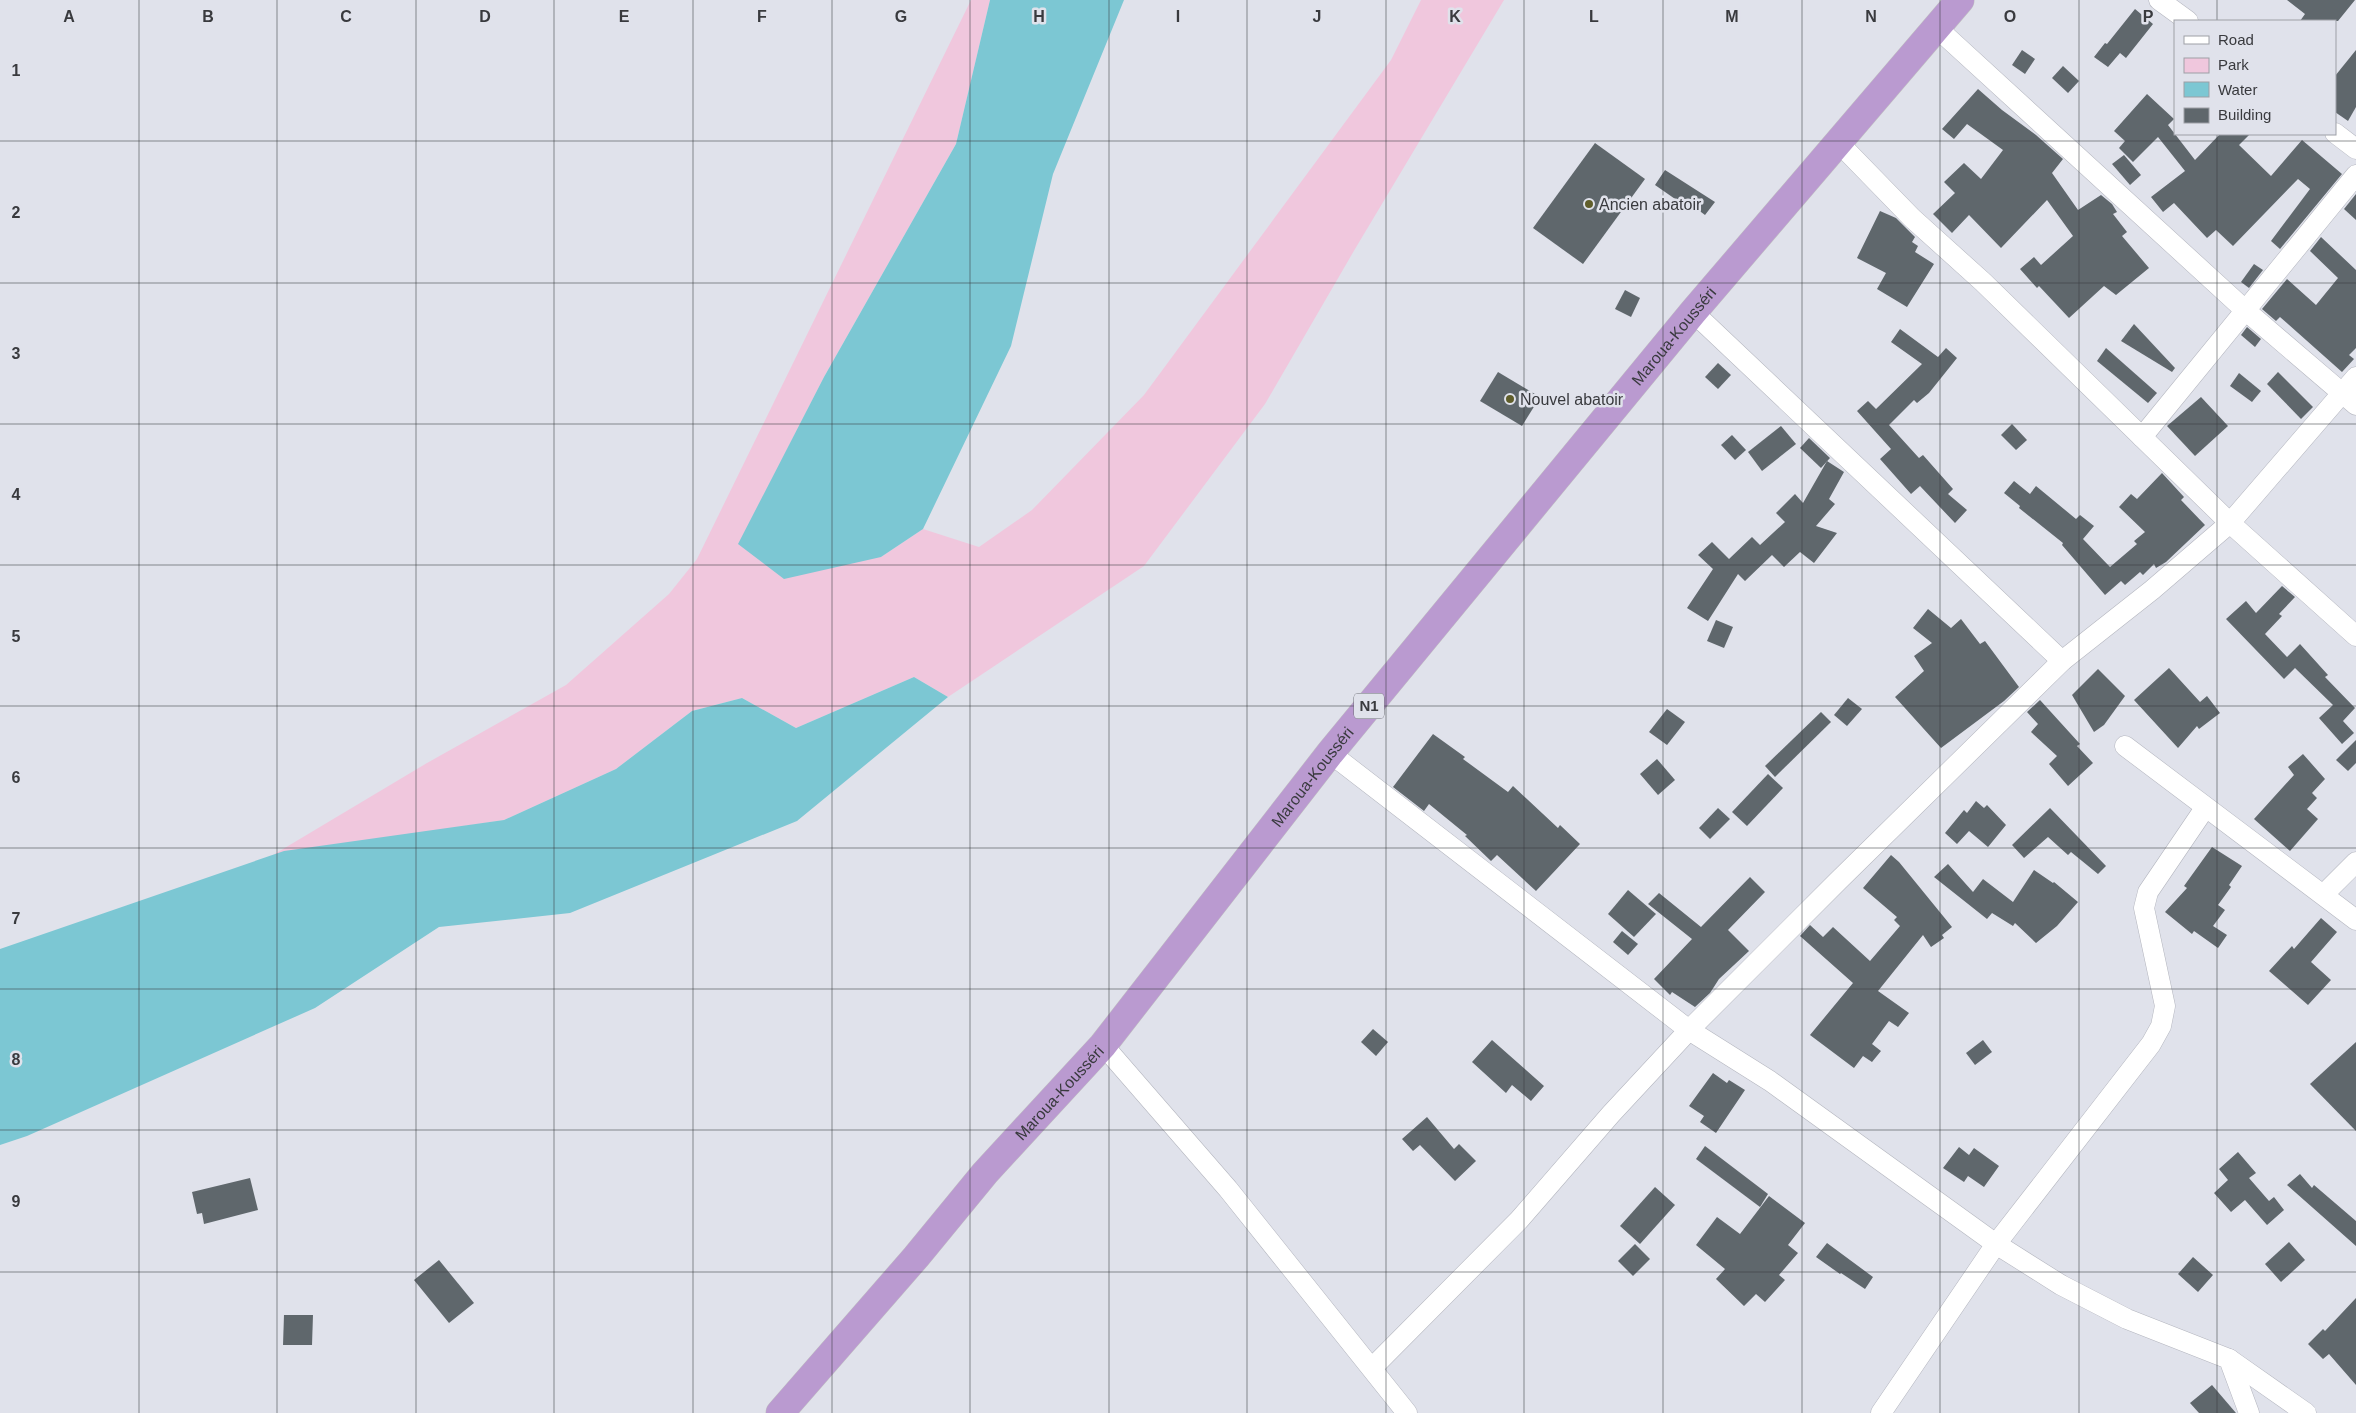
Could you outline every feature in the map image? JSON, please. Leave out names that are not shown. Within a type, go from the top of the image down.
[{"type":"highway","name":"Maroua-Kousséri","points":[[780,1413],[916,1257],[986,1173],[1103,1045],[1330,753],[1693,312],[1960,0]]},
{"type":"street","points":[[2159,0],[2187,20]]},
{"type":"street","points":[[1937,28],[2245,310],[2349,399]]},
{"type":"street","points":[[2336,134],[2356,149]]},
{"type":"street","points":[[1838,142],[1912,218],[1990,289],[2230,523],[2356,636]]},
{"type":"street","points":[[2142,437],[2356,175]]},
{"type":"street","points":[[1693,312],[2062,661]]},
{"type":"street","points":[[1372,1368],[1519,1220],[1611,1114],[1689,1030],[2062,661],[2152,590],[2230,523],[2349,399],[2356,377]]},
{"type":"street","points":[[2125,746],[2205,808],[2324,894],[2356,920]]},
{"type":"street","points":[[1330,753],[1689,1030],[1770,1081],[1996,1244],[2061,1285],[2127,1319],[2229,1359],[2306,1413]]},
{"type":"street","points":[[1881,1413],[1996,1244],[2151,1044],[2161,1026],[2165,1006],[2144,908],[2148,892],[2205,808]]},
{"type":"street","points":[[2324,894],[2356,862]]},
{"type":"street","points":[[1103,1045],[1228,1189],[1407,1413]]},
{"type":"street","points":[[2229,1359],[2249,1413]]},
{"type":"street","points":[[2258,1413],[2274,1392]]},
{"type":"green space","points":[[971,0],[990,0],[956,144],[824,377],[739,544],[881,557],[923,529],[979,547],[1032,510],[1144,395],[1391,60],[1421,0],[1504,0],[1265,404],[1144,566],[948,697],[914,677],[796,728],[742,698],[692,711],[616,769],[504,820],[273,855],[427,763],[566,685],[669,594],[697,559]]},
{"type":"water","points":[[990,0],[1124,0],[1053,174],[1011,346],[923,529],[881,557],[784,579],[738,544],[824,377],[956,144]]},
{"type":"water","points":[[914,677],[948,697],[797,821],[570,913],[439,927],[315,1008],[27,1136],[0,1145],[0,949],[284,851],[504,820],[616,769],[692,711],[742,698],[796,728]]},
{"type":"building","points":[[2287,0],[2355,0],[2338,21],[2301,20],[2305,14]]},
{"type":"building","points":[[2135,9],[2153,24],[2126,58],[2120,53],[2108,67],[2094,57]]},
{"type":"building","points":[[2022,50],[2035,59],[2025,74],[2012,65]]},
{"type":"building","points":[[2356,50],[2356,107],[2348,121],[2336,113],[2336,75]]},
{"type":"building","points":[[2063,66],[2079,81],[2068,93],[2052,78]]},
{"type":"building","points":[[1978,89],[2063,159],[2052,173],[2078,210],[2101,195],[2112,204],[2117,212],[2113,214],[2127,232],[2122,236],[2149,268],[2116,295],[2104,286],[2069,318],[2020,269],[2034,257],[2041,265],[2073,236],[2047,200],[2001,248],[1969,215],[1952,233],[1933,214],[1955,193],[1944,182],[1964,163],[1981,179],[2003,150],[1967,124],[1954,139],[1942,129]]},
{"type":"building","points":[[2147,94],[2174,119],[2168,125],[2195,160],[2219,135],[2249,135],[2239,145],[2271,176],[2302,140],[2342,174],[2280,249],[2271,241],[2310,189],[2298,179],[2233,246],[2216,230],[2207,238],[2174,203],[2163,212],[2151,197],[2185,171],[2158,137],[2133,162],[2119,148],[2125,141],[2114,131]]},
{"type":"building","name":"Ancien abatoir","points":[[1595,143],[1645,179],[1583,264],[1533,228]]},
{"type":"building","points":[[2124,155],[2141,175],[2130,185],[2112,164]]},
{"type":"building","points":[[1665,170],[1715,202],[1705,215],[1681,197],[1678,201],[1655,185]]},
{"type":"building","points":[[2356,194],[2356,220],[2344,209]]},
{"type":"building","points":[[1880,211],[1896,218],[1915,237],[1912,242],[1918,246],[1915,252],[1934,264],[1907,307],[1877,289],[1886,273],[1857,258]]},
{"type":"building","points":[[2321,237],[2356,270],[2356,348],[2349,355],[2354,359],[2342,372],[2280,317],[2276,321],[2262,309],[2287,279],[2316,305],[2338,278],[2310,251]]},
{"type":"building","points":[[2254,264],[2263,270],[2249,288],[2241,282]]},
{"type":"building","points":[[1625,290],[1640,298],[1631,317],[1615,309]]},
{"type":"building","points":[[2134,324],[2175,368],[2172,372],[2121,341]]},
{"type":"building","points":[[2247,327],[2261,339],[2255,347],[2241,335]]},
{"type":"building","points":[[1900,329],[1938,357],[1946,348],[1957,358],[1929,393],[1917,403],[1914,400],[1889,425],[1919,458],[1923,455],[1953,489],[1948,494],[1967,510],[1955,523],[1920,486],[1911,494],[1880,459],[1891,449],[1857,411],[1868,401],[1876,409],[1922,364],[1891,342]]},
{"type":"building","points":[[2106,348],[2157,393],[2148,403],[2097,361]]},
{"type":"building","points":[[1718,363],[1731,375],[1718,389],[1705,377]]},
{"type":"building","name":"Nouvel abatoir","points":[[1498,372],[1540,397],[1522,426],[1480,401]]},
{"type":"building","points":[[2278,372],[2313,407],[2301,419],[2267,384]]},
{"type":"building","points":[[2239,373],[2261,391],[2252,402],[2230,386]]},
{"type":"building","points":[[2201,397],[2228,426],[2195,456],[2167,426]]},
{"type":"building","points":[[2012,424],[2027,440],[2016,450],[2001,435]]},
{"type":"building","points":[[1781,426],[1796,444],[1762,471],[1748,452]]},
{"type":"building","points":[[1732,435],[1746,450],[1735,460],[1721,445]]},
{"type":"building","points":[[1809,438],[1830,458],[1821,468],[1800,448]]},
{"type":"building","points":[[1827,461],[1844,472],[1829,499],[1835,504],[1816,526],[1837,533],[1814,563],[1800,552],[1784,567],[1772,555],[1745,581],[1738,574],[1708,621],[1687,608],[1713,569],[1698,555],[1712,542],[1729,559],[1752,537],[1760,545],[1785,522],[1776,513],[1795,494],[1803,503]]},
{"type":"building","points":[[2162,473],[2184,497],[2181,500],[2205,525],[2166,562],[2156,568],[2154,564],[2143,575],[2140,572],[2125,585],[2121,581],[2105,595],[2062,545],[2063,543],[2019,508],[2020,506],[2004,493],[2014,481],[2030,494],[2036,486],[2076,519],[2080,515],[2094,526],[2083,539],[2110,567],[2137,544],[2134,541],[2145,532],[2119,507],[2131,494],[2137,499]]},
{"type":"building","points":[[2282,586],[2295,597],[2279,614],[2282,616],[2265,634],[2287,657],[2300,644],[2328,675],[2325,677],[2355,708],[2343,721],[2354,733],[2342,744],[2319,718],[2333,705],[2295,668],[2284,679],[2226,619],[2246,601],[2256,613]]},
{"type":"building","points":[[1928,609],[1951,628],[1961,619],[1980,644],[1985,641],[2019,687],[2004,701],[1941,748],[1895,697],[1924,671],[1914,656],[1932,643],[1913,628]]},
{"type":"building","points":[[1716,620],[1733,627],[1724,648],[1707,641]]},
{"type":"building","points":[[2169,668],[2200,702],[2207,696],[2220,713],[2199,729],[2197,726],[2178,748],[2134,700]]},
{"type":"building","points":[[2098,669],[2125,696],[2104,725],[2094,732],[2072,695]]},
{"type":"building","points":[[1848,698],[1862,709],[1847,726],[1834,715]]},
{"type":"building","points":[[2040,700],[2080,744],[2077,746],[2093,763],[2068,786],[2049,764],[2057,756],[2031,732],[2038,724],[2027,712]]},
{"type":"building","points":[[1667,709],[1685,722],[1667,745],[1649,732]]},
{"type":"building","points":[[1821,712],[1831,722],[1775,777],[1765,766]]},
{"type":"building","points":[[1433,734],[1508,792],[1513,786],[1558,828],[1560,825],[1580,844],[1536,891],[1497,855],[1491,861],[1465,836],[1467,835],[1429,804],[1424,811],[1393,787]]},
{"type":"building","points":[[2356,740],[2356,763],[2348,771],[2336,760]]},
{"type":"building","points":[[2303,754],[2325,779],[2312,793],[2317,798],[2307,809],[2318,819],[2290,851],[2254,819],[2294,775],[2288,767]]},
{"type":"building","points":[[1657,759],[1675,780],[1658,795],[1640,774]]},
{"type":"building","points":[[1768,774],[1783,788],[1747,826],[1732,812]]},
{"type":"building","points":[[1976,801],[1984,808],[1987,805],[2006,825],[1988,847],[1969,831],[1957,844],[1945,833],[1964,810],[1967,813]]},
{"type":"building","points":[[1718,808],[1730,819],[1710,839],[1699,828]]},
{"type":"building","points":[[2050,808],[2106,866],[2098,874],[2071,852],[2068,855],[2048,837],[2024,858],[2012,845]]},
{"type":"building","points":[[2212,847],[2242,866],[2229,885],[2231,887],[2218,905],[2225,910],[2213,926],[2227,935],[2218,948],[2194,931],[2192,934],[2165,912],[2187,888],[2184,886]]},
{"type":"building","points":[[1891,855],[1899,862],[1952,927],[1942,935],[1944,938],[1931,947],[1923,935],[1878,991],[1909,1013],[1898,1027],[1889,1021],[1872,1044],[1881,1051],[1872,1062],[1863,1056],[1854,1068],[1810,1035],[1853,983],[1800,936],[1810,925],[1823,937],[1833,927],[1870,961],[1900,926],[1894,920],[1897,917],[1863,888]]},
{"type":"building","points":[[1948,864],[1973,892],[1983,879],[2013,902],[2034,870],[2054,882],[2078,902],[2057,926],[2036,943],[2015,923],[2013,926],[1992,913],[1987,919],[1934,877]]},
{"type":"building","points":[[1750,877],[1765,892],[1728,930],[1749,951],[1719,979],[1710,993],[1695,1007],[1672,992],[1670,995],[1654,979],[1692,939],[1648,904],[1659,893],[1701,927]]},
{"type":"building","points":[[1628,890],[1656,914],[1634,937],[1608,914]]},
{"type":"building","points":[[2321,918],[2337,932],[2311,962],[2331,980],[2308,1005],[2269,971],[2292,946],[2294,949]]},
{"type":"building","points":[[1622,931],[1638,944],[1628,955],[1613,942]]},
{"type":"building","points":[[1373,1029],[1388,1042],[1376,1056],[1361,1042]]},
{"type":"building","points":[[1492,1040],[1544,1086],[1531,1101],[1512,1085],[1506,1093],[1472,1062]]},
{"type":"building","points":[[1983,1040],[1992,1052],[1975,1065],[1966,1053]]},
{"type":"building","points":[[2356,1042],[2356,1131],[2310,1084]]},
{"type":"building","points":[[1713,1073],[1727,1083],[1729,1080],[1745,1090],[1716,1133],[1700,1122],[1704,1116],[1689,1106]]},
{"type":"building","points":[[1427,1117],[1454,1149],[1459,1144],[1476,1161],[1455,1181],[1420,1145],[1413,1151],[1402,1139]]},
{"type":"building","points":[[1705,1146],[1768,1194],[1760,1207],[1696,1159]]},
{"type":"building","points":[[1959,1147],[1969,1155],[1974,1148],[1999,1166],[1984,1187],[1968,1176],[1964,1182],[1943,1168]]},
{"type":"building","points":[[2238,1152],[2256,1173],[2249,1178],[2269,1201],[2274,1197],[2284,1210],[2267,1225],[2245,1200],[2231,1212],[2214,1193],[2228,1180],[2219,1169]]},
{"type":"building","points":[[2300,1174],[2312,1188],[2314,1185],[2356,1221],[2356,1246],[2287,1185]]},
{"type":"building","points":[[250,1178],[258,1210],[204,1224],[202,1213],[197,1214],[192,1192]]},
{"type":"building","points":[[1655,1187],[1675,1205],[1640,1244],[1620,1226]]},
{"type":"building","points":[[1769,1196],[1805,1223],[1788,1245],[1798,1253],[1779,1275],[1785,1280],[1765,1302],[1756,1294],[1744,1306],[1716,1279],[1725,1269],[1696,1245],[1717,1217],[1740,1234]]},
{"type":"building","points":[[2289,1242],[2305,1260],[2281,1282],[2265,1264]]},
{"type":"building","points":[[1827,1243],[1873,1277],[1865,1289],[1816,1257]]},
{"type":"building","points":[[1635,1244],[1650,1259],[1633,1276],[1618,1261]]},
{"type":"building","points":[[2193,1257],[2213,1275],[2198,1292],[2178,1274]]},
{"type":"building","points":[[439,1260],[474,1303],[449,1323],[414,1280]]},
{"type":"building","points":[[2356,1298],[2356,1385],[2329,1354],[2323,1359],[2308,1344],[2323,1329],[2325,1331]]},
{"type":"building","points":[[284,1315],[313,1315],[312,1345],[283,1345]]},
{"type":"building","points":[[2212,1385],[2236,1413],[2199,1413],[2190,1403]]},
{"type":"place","name":"Ancien abatoir","points":[[1589,204]]},
{"type":"place","name":"Nouvel abatoir","points":[[1510,399]]}]
